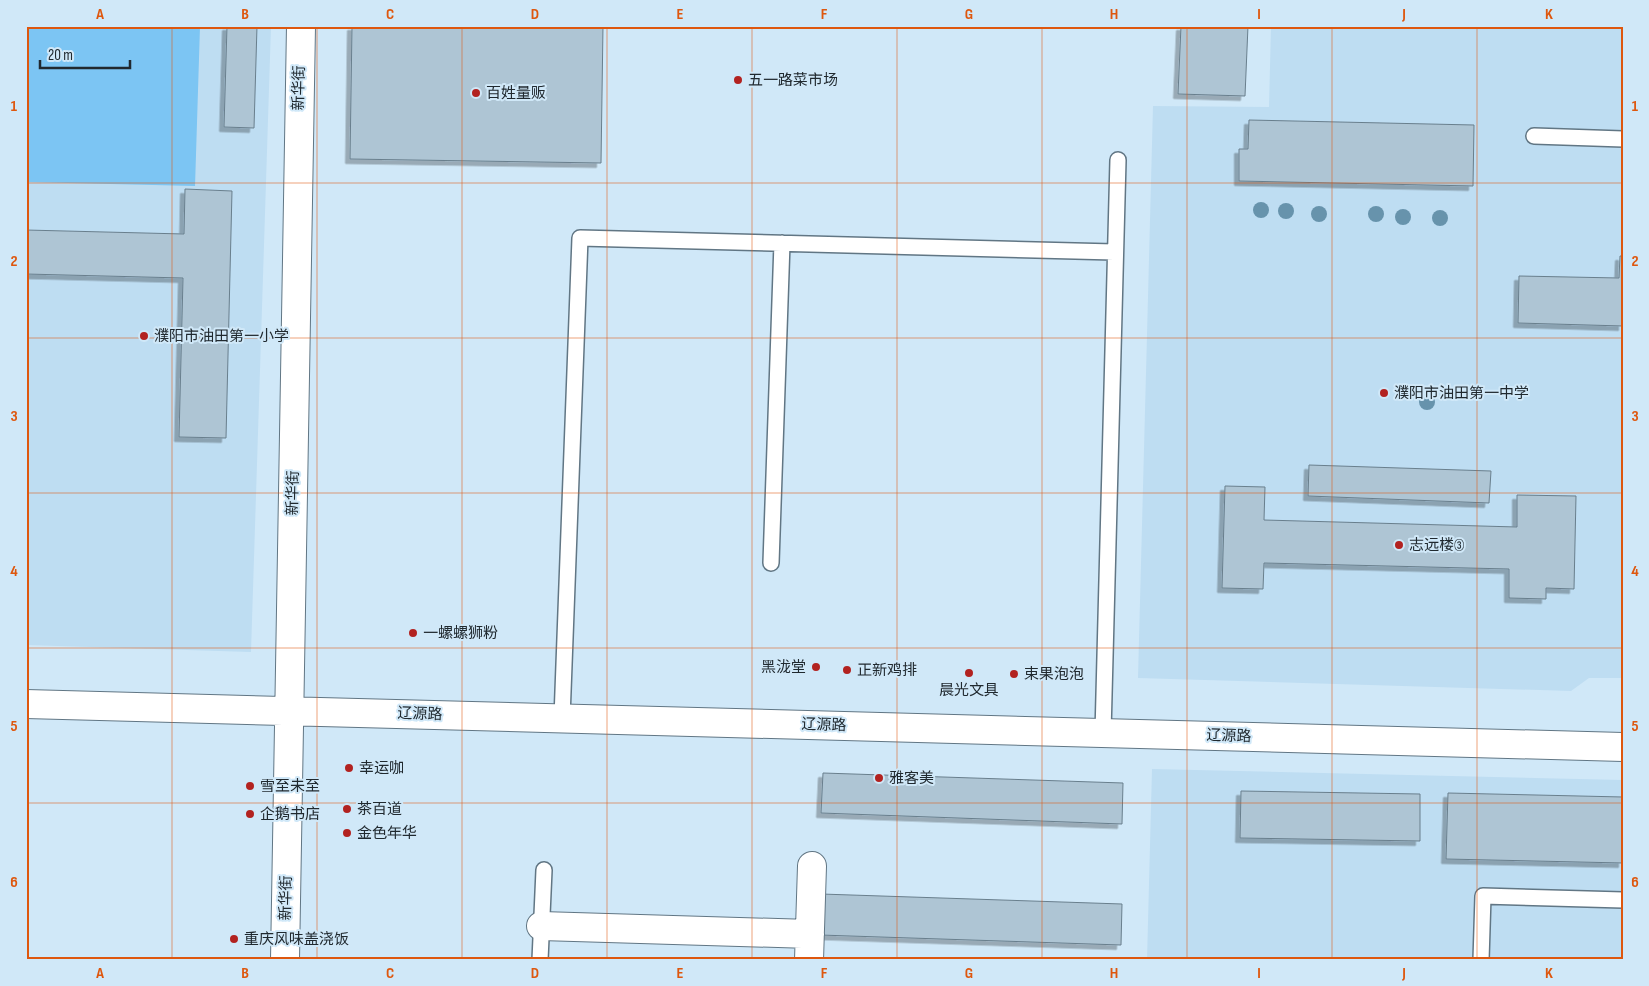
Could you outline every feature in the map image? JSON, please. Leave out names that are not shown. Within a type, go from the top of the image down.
[{"type":"street","name":"新华街","points":[[285,960],[300,26]]},
{"type":"street","name":"辽源路","points":[[26,704],[1623,747]]},
{"type":"street","points":[[541,926],[809,947],[812,866]]},
{"type":"lane","points":[[1534,136],[1623,139]]},
{"type":"lane","points":[[1103,733],[1114,252],[1118,160]]},
{"type":"lane","points":[[562,718],[580,238],[1114,252]]},
{"type":"lane","points":[[771,563],[782,243]]},
{"type":"lane","points":[[540,960],[544,870]]},
{"type":"lane","points":[[1481,960],[1483,896],[1623,900]]},
{"type":"shaded area","name":"濮阳市油田第一小学","points":[[26,26],[271,26],[251,652],[26,645]]},
{"type":"shaded area","points":[[26,26],[200,26],[195,186],[26,182]]},
{"type":"shaded area","name":"濮阳市油田第一中学","points":[[1271,26],[1623,26],[1623,678],[1589,678],[1571,691],[1138,678],[1153,106],[1269,107]]},
{"type":"shaded area","points":[[1152,769],[1623,780],[1623,960],[1147,960]]},
{"type":"building","points":[[227,26],[257,26],[254,128],[224,127]]},
{"type":"building","name":"百姓量贩","points":[[352,26],[603,26],[601,163],[350,159]]},
{"type":"building","points":[[1181,26],[1248,26],[1245,96],[1178,94]]},
{"type":"building","points":[[1249,120],[1474,125],[1473,186],[1239,181],[1239,149],[1248,149]]},
{"type":"building","points":[[185,189],[232,191],[226,438],[179,437],[183,278],[26,274],[26,230],[184,234]]},
{"type":"building","points":[[1620,256],[1623,256],[1623,326],[1518,323],[1519,276],[1619,278]]},
{"type":"building","points":[[1309,465],[1491,471],[1489,503],[1308,496]]},
{"type":"building","name":"志远楼③","points":[[1225,486],[1265,487],[1264,520],[1517,527],[1517,495],[1576,496],[1574,589],[1546,588],[1546,599],[1509,598],[1509,569],[1264,563],[1263,589],[1222,588]]},
{"type":"building","points":[[823,773],[1123,783],[1122,824],[821,813]]},
{"type":"building","points":[[1241,791],[1420,794],[1420,841],[1240,838]]},
{"type":"building","points":[[1448,793],[1623,797],[1623,863],[1446,859]]},
{"type":"building","points":[[821,894],[1122,904],[1121,945],[820,935]]},
{"type":"place","name":"五一路菜市场","points":[[738,80]]},
{"type":"place","name":"百姓量贩","points":[[476,93]]},
{"type":"place","name":"濮阳市油田第一小学","points":[[144,336]]},
{"type":"place","name":"濮阳市油田第一中学","points":[[1384,393]]},
{"type":"place","name":"志远楼③","points":[[1399,545]]},
{"type":"place","name":"一螺螺狮粉","points":[[413,633]]},
{"type":"place","name":"黑泷堂","points":[[816,667]]},
{"type":"place","name":"正新鸡排","points":[[847,670]]},
{"type":"place","name":"晨光文具","points":[[969,673]]},
{"type":"place","name":"束果泡泡","points":[[1014,674]]},
{"type":"place","name":"幸运咖","points":[[349,768]]},
{"type":"place","name":"雅客美","points":[[879,778]]},
{"type":"place","name":"雪至未至","points":[[250,786]]},
{"type":"place","name":"茶百道","points":[[347,809]]},
{"type":"place","name":"企鹅书店","points":[[250,814]]},
{"type":"place","name":"金色年华","points":[[347,833]]},
{"type":"place","name":"重庆风味盖浇饭","points":[[234,939]]}]
